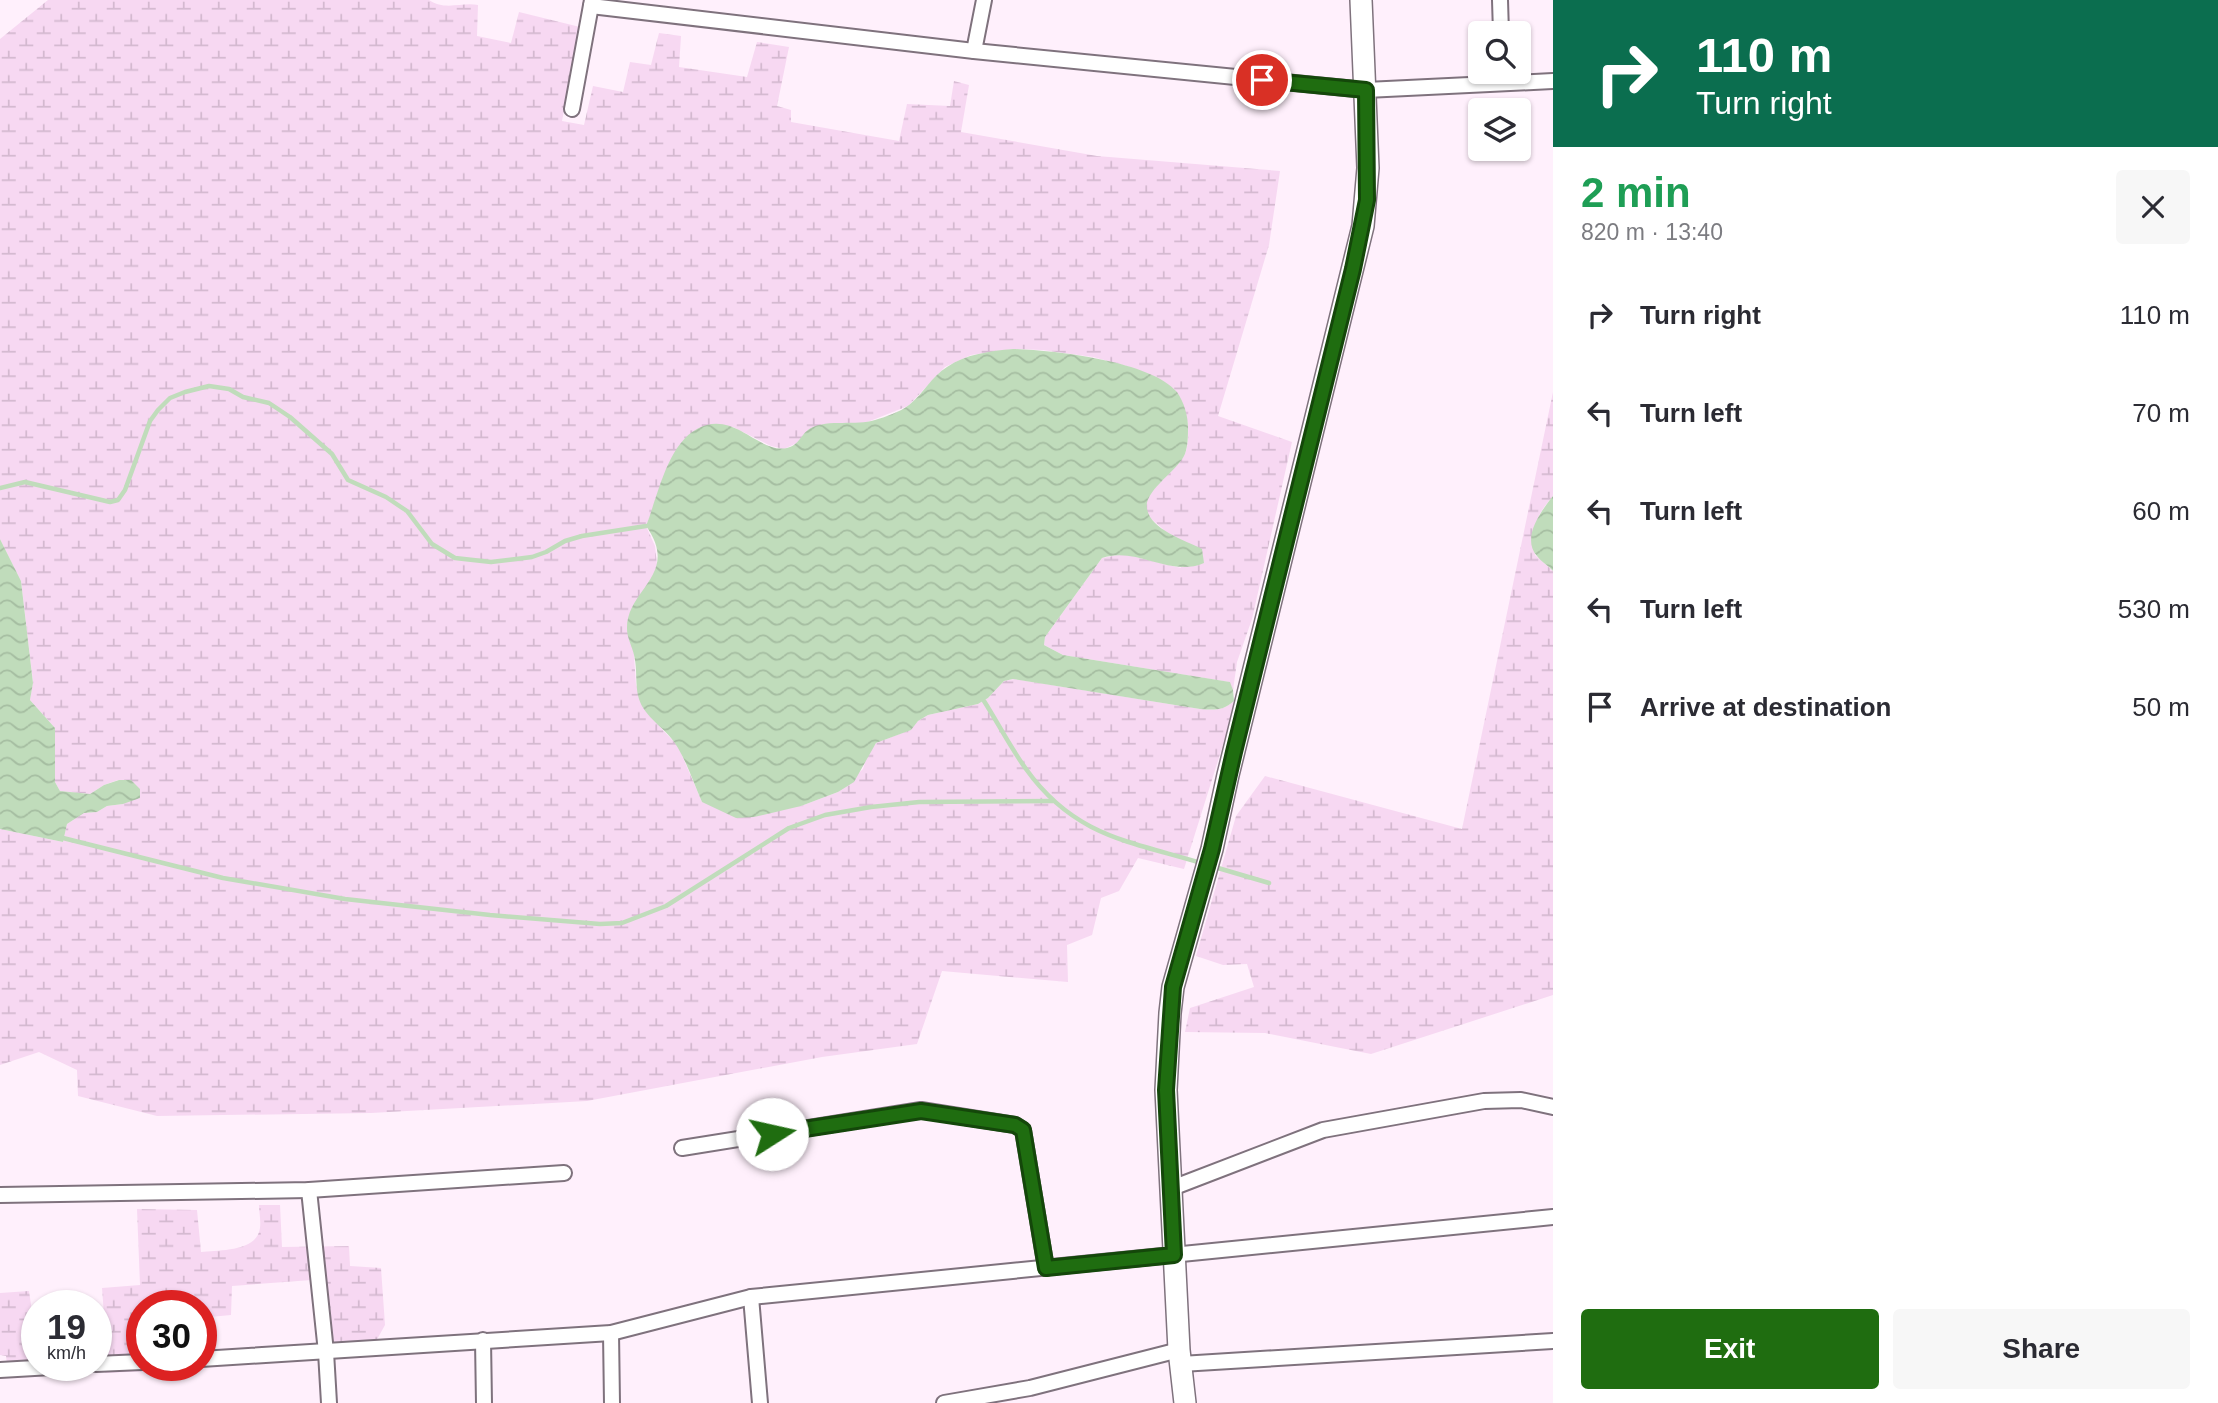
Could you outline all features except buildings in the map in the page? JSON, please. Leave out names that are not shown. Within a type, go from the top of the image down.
[{"type":"street","points":[[974,51],[984,0]]},
{"type":"street","points":[[1185,1403],[1180,1357],[1166,1090],[1173,987],[1212,849],[1363,226],[1368,168],[1361,0]]},
{"type":"street","points":[[1500,0],[1501,21]]},
{"type":"street","points":[[572,109],[591,3],[974,51],[1366,90],[1468,81]]},
{"type":"street","points":[[1531,80],[1553,81]]},
{"type":"street","points":[[1172,1188],[1323,1130],[1484,1101],[1521,1100],[1553,1107]]},
{"type":"street","points":[[682,1148],[921,1111],[1015,1125],[1023,1130],[1046,1268]]},
{"type":"street","points":[[0,1195],[309,1190],[564,1173]]},
{"type":"street","points":[[309,1190],[329,1403]]},
{"type":"street","points":[[217,1358],[611,1333],[751,1297],[1553,1217]]},
{"type":"street","points":[[751,1297],[760,1403]]},
{"type":"street","points":[[611,1333],[612,1403]]},
{"type":"street","points":[[483,1340],[484,1403]]},
{"type":"street","points":[[944,1403],[1031,1396],[1180,1357],[1553,1341]]},
{"type":"street","points":[[0,1370],[21,1369]]},
{"type":"green space","points":[[48,0],[429,0],[447,6],[478,5],[477,36],[511,43],[519,12],[580,27],[562,121],[584,125],[593,86],[623,92],[630,62],[651,65],[659,33],[681,36],[679,67],[747,77],[757,42],[789,47],[777,106],[791,110],[791,122],[899,141],[907,104],[950,106],[954,81],[969,85],[961,132],[1097,156],[1280,171],[1269,245],[1218,416],[1292,442],[1252,619],[1237,662],[1233,690],[1229,682],[1063,655],[1044,645],[1045,637],[1102,558],[1124,554],[1181,568],[1163,529],[1151,519],[1146,507],[1147,500],[1156,487],[1185,454],[1188,422],[1130,367],[1093,357],[1042,350],[1013,349],[971,355],[945,367],[908,406],[865,423],[827,424],[808,430],[797,443],[784,449],[771,446],[733,427],[663,477],[646,526],[655,546],[657,565],[654,576],[631,611],[636,685],[659,726],[678,746],[702,802],[801,806],[838,792],[863,769],[867,756],[876,743],[910,730],[928,715],[978,704],[988,698],[1004,681],[1014,679],[1200,709],[1218,709],[1234,701],[1184,869],[1138,858],[1119,891],[1101,898],[1092,935],[1067,945],[1068,982],[942,971],[917,1044],[822,1057],[587,1101],[371,1113],[157,1116],[78,1096],[77,1070],[39,1052],[0,1065],[0,829],[63,842],[67,824],[84,813],[123,804],[131,780],[118,780],[90,794],[60,791],[55,782],[55,728],[30,700],[33,682],[21,581],[0,539],[0,39]]},
{"type":"green space","points":[[1553,392],[1553,496],[1538,517],[1534,537],[1535,555],[1553,571],[1553,995],[1371,1054],[1265,1033],[1185,1032],[1190,1008],[1254,987],[1247,964],[1223,965],[1196,956],[1236,816],[1265,776],[1462,829]]},
{"type":"green space","points":[[259,1205],[280,1205],[282,1247],[349,1246],[350,1266],[381,1268],[385,1325],[375,1343],[331,1346],[325,1279],[232,1286],[231,1315],[217,1316],[217,1290],[126,1290],[126,1372],[112,1373],[112,1290],[102,1288],[140,1285],[137,1209],[197,1210],[201,1252],[245,1246],[257,1236]]},
{"type":"green space","points":[[21,1292],[21,1364],[7,1364],[6,1356],[0,1355],[0,1293]]},
{"type":"water","points":[[1013,349],[1075,355],[1124,365],[1164,381],[1177,392],[1187,418],[1186,451],[1181,461],[1150,495],[1147,509],[1162,529],[1202,549],[1204,563],[1179,567],[1128,556],[1102,558],[1045,637],[1044,645],[1063,655],[1230,682],[1234,701],[1218,709],[1200,709],[1013,679],[1004,681],[988,698],[978,704],[928,715],[918,721],[911,730],[876,743],[854,782],[838,792],[801,806],[754,817],[736,818],[702,802],[675,743],[642,705],[637,692],[634,655],[627,632],[634,603],[655,570],[658,557],[655,543],[646,526],[665,472],[678,447],[697,429],[710,424],[723,424],[766,445],[787,448],[818,425],[867,422],[901,410],[914,401],[942,371],[962,359]]},
{"type":"water","points":[[1553,496],[1553,571],[1537,556],[1531,541],[1534,525]]},
{"type":"water","points":[[0,539],[21,581],[33,683],[30,700],[55,728],[55,782],[60,791],[90,794],[119,780],[131,780],[140,789],[140,798],[107,806],[97,812],[84,813],[67,824],[63,842],[0,829]]},
{"type":"waterway","points":[[0,488],[25,482],[110,502],[118,500],[125,490],[150,421],[158,410],[170,398],[209,386],[229,389],[243,397],[269,403],[290,417],[332,454],[348,480],[386,497],[407,511],[432,544],[455,558],[491,562],[532,557],[582,536],[646,526]]},
{"type":"waterway","points":[[984,701],[1026,769],[1063,809],[1104,833],[1201,863]]},
{"type":"waterway","points":[[59,837],[223,878],[345,899],[600,924],[622,923],[666,906],[789,828],[825,815],[919,802],[1053,801]]},
{"type":"waterway","points":[[1218,868],[1269,883]]},
{"type":"route","points":[[772,1134],[921,1111],[1015,1125],[1023,1130],[1046,1268],[1174,1255],[1166,1090],[1173,987],[1212,849],[1353,269],[1367,200],[1366,90],[1262,80]]}]
